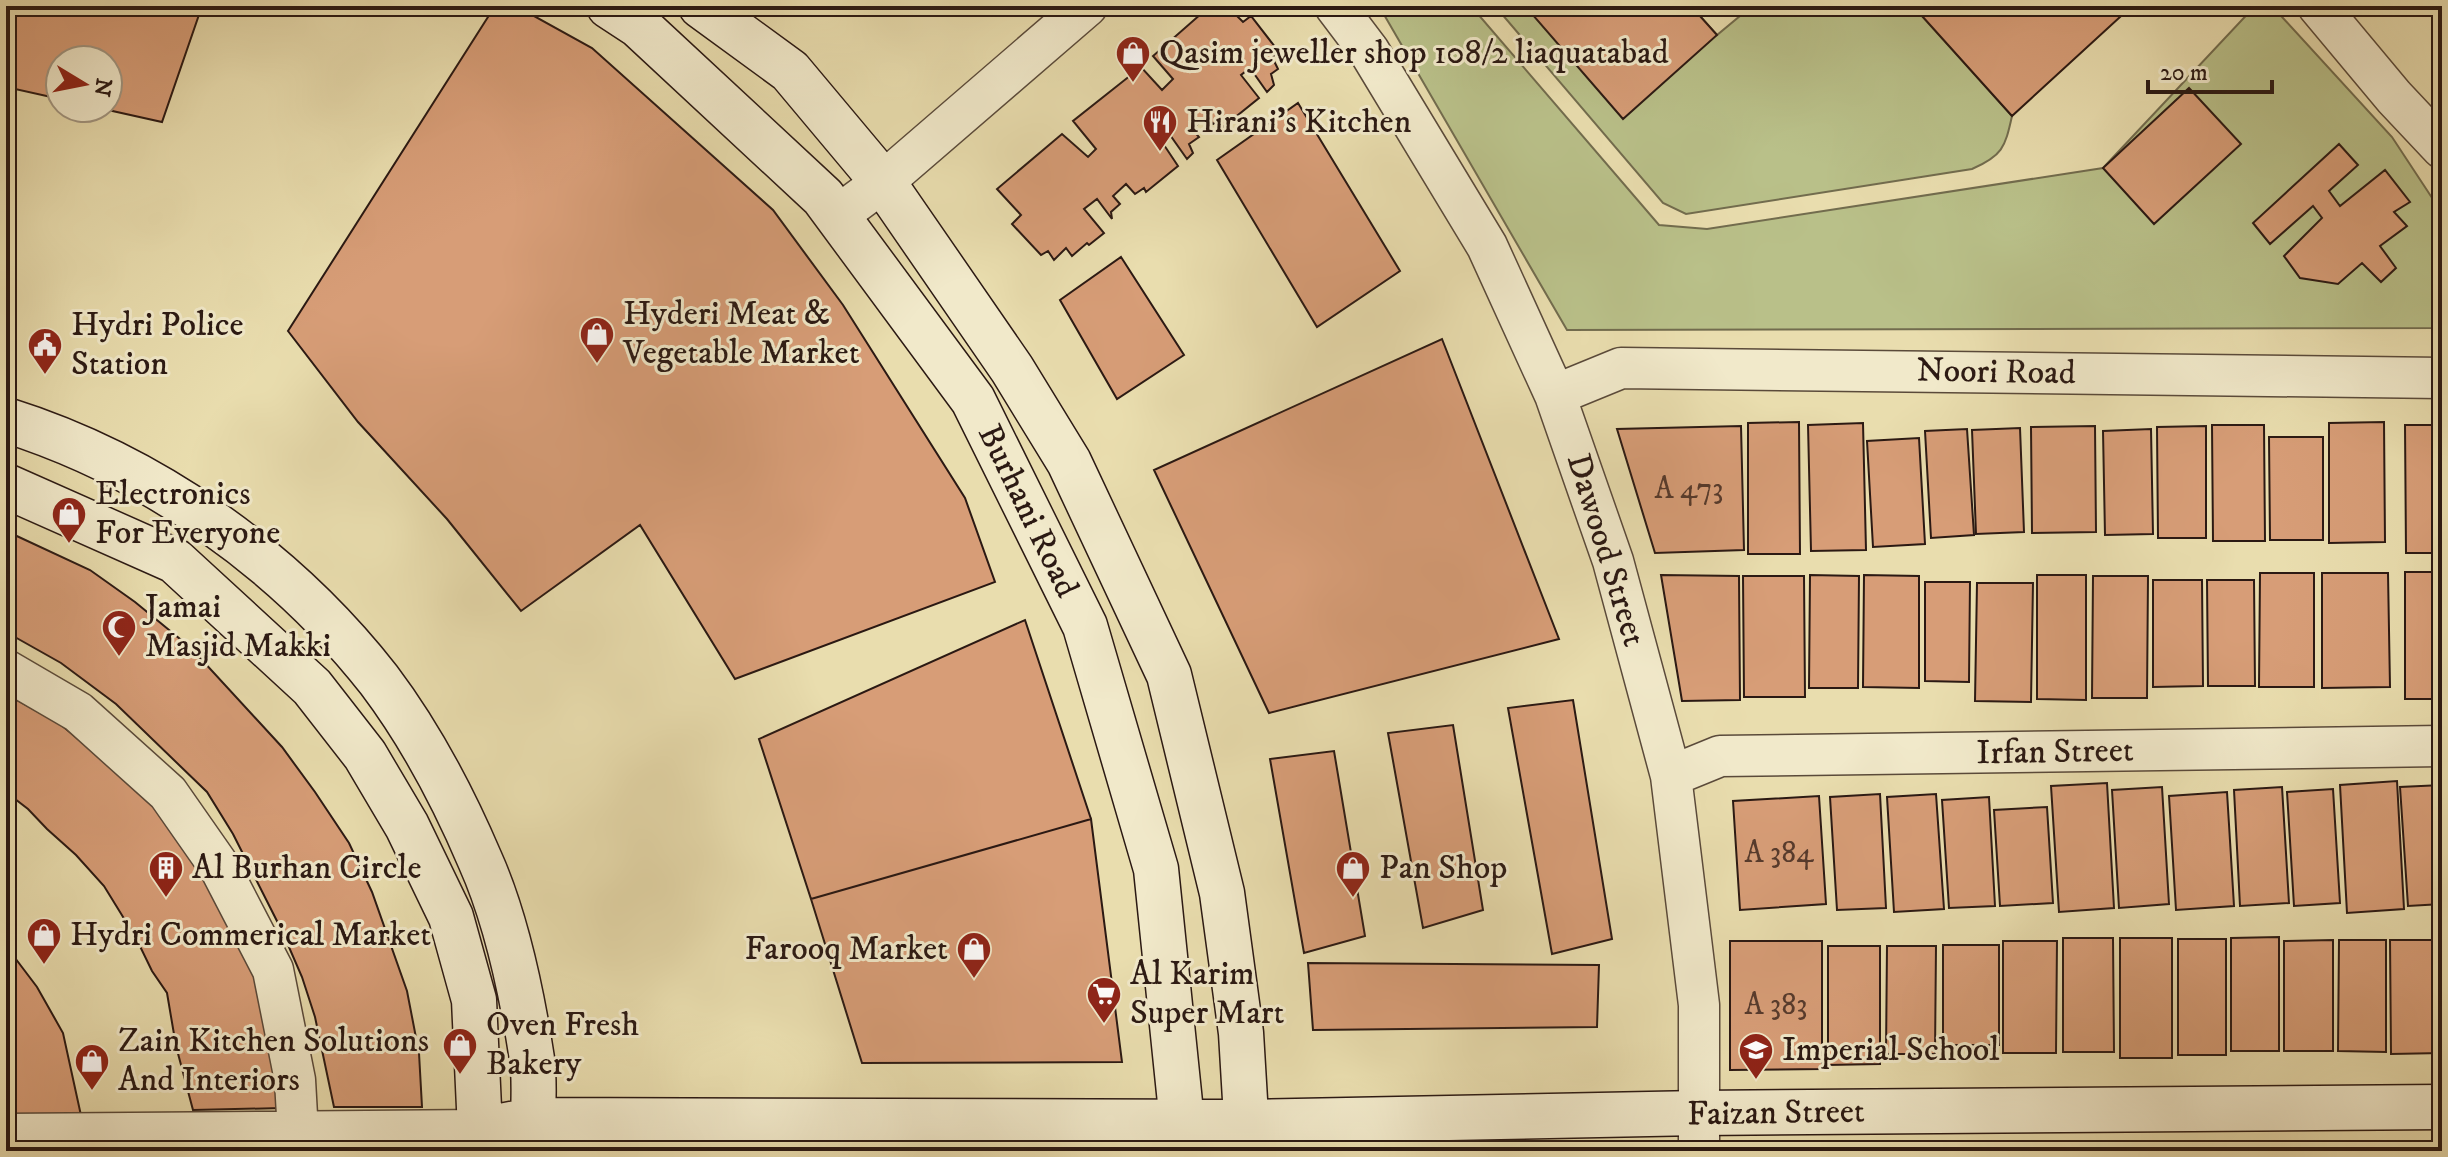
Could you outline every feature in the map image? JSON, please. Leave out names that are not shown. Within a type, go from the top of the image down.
[{"type":"street","name":"Burhani Road","points":[[609,6],[638,25],[823,197],[973,400],[1085,626],[1156,869],[1182,1136]]},
{"type":"street","name":"Burhani Road","points":[[701,6],[790,71],[883,182],[1012,369],[1069,462],[1169,675],[1222,893],[1241,1033],[1248,1136]]},
{"type":"street","points":[[837,216],[883,182],[1087,6]]},
{"type":"street","name":"Dawood Street","points":[[1335,6],[1369,51],[1487,246],[1555,395],[1613,561],[1671,776],[1699,1005],[1699,1132]]},
{"type":"street","points":[[2318,6],[2394,97],[2442,148]]},
{"type":"street","name":"Noori Road","points":[[1555,395],[1621,368],[2442,378]]},
{"type":"street","points":[[6,420],[51,434],[144,479],[231,535],[310,603],[379,681],[436,768],[481,862],[514,960],[532,1063],[532,1136]]},
{"type":"street","points":[[6,486],[175,561],[312,687],[365,755],[407,826],[451,917],[474,1000],[480,1140]]},
{"type":"street","points":[[6,670],[78,712],[168,793],[219,866],[273,970],[295,1080],[299,1142]]},
{"type":"street","name":"Irfan Street","points":[[1671,776],[1720,756],[2442,746]]},
{"type":"street","name":"Faizan Street","points":[[6,1134],[299,1142],[480,1140],[532,1136],[1248,1136],[1699,1132],[2442,1107]]},
{"type":"green space","points":[[1379,6],[1471,6],[1659,225],[1707,229],[2103,168],[2255,6],[2272,6],[2392,137],[2442,213],[2442,328],[1567,330]]},
{"type":"green space","points":[[1495,6],[1691,6],[1717,35],[1752,6],[1913,6],[2012,116],[2001,150],[1972,169],[1686,214],[1663,203]]},
{"type":"building","points":[[6,6],[81,6],[80,10],[101,14],[104,6],[202,6],[162,122],[124,114],[124,44],[44,44],[44,95],[6,87]]},
{"type":"building","name":"Hyderi Meat & Vegetable Market","points":[[495,6],[516,6],[592,48],[773,210],[843,305],[965,498],[995,582],[735,679],[640,525],[521,611],[447,519],[358,422],[288,331]]},
{"type":"building","points":[[1210,6],[1227,6],[1243,22],[1251,16],[1279,52],[1272,57],[1278,69],[1271,74],[1274,85],[1267,92],[1250,68],[1241,75],[1259,98],[1223,127],[1219,121],[1213,124],[1207,116],[1192,129],[1199,137],[1189,144],[1193,153],[1187,159],[1170,135],[1162,142],[1178,166],[1146,192],[1144,188],[1135,194],[1126,184],[1113,196],[1120,204],[1111,212],[1112,219],[1097,199],[1084,209],[1104,233],[1089,245],[1087,243],[1072,256],[1066,248],[1054,260],[1048,251],[1041,255],[1012,224],[1021,215],[997,189],[1062,134],[1088,157],[1096,149],[1073,121],[1141,67],[1162,90],[1173,79],[1153,56]]},
{"type":"building","points":[[1525,6],[1691,6],[1717,35],[1623,119]]},
{"type":"building","points":[[1913,6],[2132,6],[2012,116]]},
{"type":"building","points":[[2189,88],[2241,144],[2154,224],[2103,168]]},
{"type":"building","points":[[1298,103],[1400,271],[1317,327],[1217,160]]},
{"type":"building","points":[[2339,144],[2358,165],[2329,191],[2340,206],[2385,170],[2410,202],[2394,212],[2407,226],[2380,246],[2396,268],[2381,282],[2362,263],[2338,284],[2300,278],[2284,256],[2322,218],[2313,206],[2270,244],[2253,223]]},
{"type":"building","points":[[1121,257],[1184,355],[1117,399],[1060,300]]},
{"type":"building","points":[[1442,339],[1559,639],[1269,713],[1154,470]]},
{"type":"building","points":[[1799,422],[1800,554],[1748,554],[1748,423]]},
{"type":"building","points":[[2384,422],[2385,542],[2329,543],[2329,423]]},
{"type":"building","points":[[1863,423],[1866,550],[1811,551],[1808,425]]},
{"type":"building","points":[[2212,425],[2264,425],[2265,541],[2213,541]]},
{"type":"building","points":[[2405,425],[2442,425],[2442,553],[2406,553]]},
{"type":"building","points":[[1741,426],[1744,550],[1655,553],[1617,429]]},
{"type":"building","points":[[2095,426],[2096,532],[2032,533],[2031,427]]},
{"type":"building","points":[[2206,426],[2206,538],[2158,538],[2157,427]]},
{"type":"building","points":[[2020,428],[2024,532],[1976,534],[1972,430]]},
{"type":"building","points":[[1967,429],[1974,535],[1931,538],[1925,431]]},
{"type":"building","points":[[2151,429],[2153,534],[2105,535],[2103,431]]},
{"type":"building","points":[[2269,437],[2323,437],[2323,540],[2270,540]]},
{"type":"building","points":[[1919,438],[1925,544],[1873,547],[1867,441]]},
{"type":"building","points":[[6,531],[90,570],[191,648],[282,747],[315,792],[349,843],[372,892],[407,991],[419,1053],[422,1107],[334,1107],[315,1017],[302,977],[233,834],[207,792],[116,704],[61,663],[6,632]]},
{"type":"building","points":[[2405,572],[2442,572],[2442,699],[2405,699]]},
{"type":"building","points":[[2260,573],[2314,573],[2314,687],[2259,687]]},
{"type":"building","points":[[2322,573],[2388,573],[2390,687],[2322,688]]},
{"type":"building","points":[[1661,575],[1739,576],[1740,700],[1682,701]]},
{"type":"building","points":[[1810,575],[1859,576],[1858,688],[1809,688]]},
{"type":"building","points":[[1864,575],[1919,576],[1919,688],[1863,687]]},
{"type":"building","points":[[2037,575],[2086,575],[2086,700],[2037,699]]},
{"type":"building","points":[[1743,576],[1804,576],[1805,697],[1744,697]]},
{"type":"building","points":[[2093,576],[2148,576],[2147,698],[2092,698]]},
{"type":"building","points":[[2153,580],[2202,580],[2203,686],[2153,687]]},
{"type":"building","points":[[2207,580],[2254,580],[2255,686],[2208,686]]},
{"type":"building","points":[[1925,582],[1970,582],[1969,682],[1925,681]]},
{"type":"building","points":[[1977,583],[2033,583],[2031,702],[1975,701]]},
{"type":"building","points":[[1025,620],[1091,819],[811,899],[759,739]]},
{"type":"building","name":"Al Burhan Circle","points":[[6,694],[60,724],[164,810],[249,947],[282,1108],[193,1110],[176,1046],[167,993],[136,938],[104,886],[76,855],[6,792]]},
{"type":"building","points":[[1573,700],[1612,939],[1552,954],[1508,708]]},
{"type":"building","points":[[1453,725],[1483,910],[1423,928],[1388,733]]},
{"type":"building","points":[[1334,751],[1365,936],[1304,953],[1270,759]]},
{"type":"building","points":[[2397,781],[2404,909],[2347,913],[2340,785]]},
{"type":"building","points":[[2107,783],[2114,908],[2059,912],[2051,786]]},
{"type":"building","points":[[2442,785],[2442,904],[2408,906],[2400,787]]},
{"type":"building","points":[[2162,787],[2169,904],[2119,908],[2112,790]]},
{"type":"building","points":[[2282,787],[2289,903],[2240,906],[2234,790]]},
{"type":"building","points":[[2333,789],[2340,903],[2294,906],[2287,792]]},
{"type":"building","points":[[2227,792],[2234,906],[2176,910],[2169,796]]},
{"type":"building","points":[[1880,794],[1886,908],[1837,910],[1830,797]]},
{"type":"building","points":[[1936,794],[1944,909],[1894,912],[1887,797]]},
{"type":"building","points":[[1819,796],[1826,904],[1740,910],[1733,801]]},
{"type":"building","points":[[1989,797],[1995,906],[1949,908],[1942,800]]},
{"type":"building","points":[[2047,807],[2053,903],[2000,906],[1994,810]]},
{"type":"building","name":"Farooq Market","points":[[1091,819],[1122,1062],[862,1063],[811,899]]},
{"type":"building","points":[[2279,937],[2279,1051],[2231,1051],[2231,938]]},
{"type":"building","points":[[2063,938],[2113,938],[2114,1052],[2063,1052]]},
{"type":"building","points":[[2120,938],[2172,938],[2172,1058],[2120,1058]]},
{"type":"building","points":[[2178,939],[2226,939],[2226,1055],[2178,1055]]},
{"type":"building","points":[[2333,940],[2333,1051],[2284,1051],[2284,941]]},
{"type":"building","points":[[2339,940],[2386,940],[2386,1052],[2338,1051]]},
{"type":"building","points":[[2390,940],[2442,940],[2442,1053],[2391,1054]]},
{"type":"building","points":[[1730,941],[1822,941],[1822,1069],[1730,1070]]},
{"type":"building","points":[[2003,941],[2057,941],[2056,1053],[2003,1053]]},
{"type":"building","points":[[1943,945],[1999,945],[1999,1045],[1943,1045]]},
{"type":"building","points":[[6,946],[37,987],[63,1033],[82,1120],[6,1121]]},
{"type":"building","points":[[1828,946],[1880,946],[1880,1064],[1828,1065]]},
{"type":"building","points":[[1887,946],[1936,946],[1935,1054],[1886,1054]]},
{"type":"building","points":[[1308,963],[1599,965],[1597,1027],[1313,1030]]},
{"type":"place","name":"Qasim jeweller shop 108/2 liaquatabad","points":[[1133,84]]},
{"type":"place","name":"Hirani's Kitchen","points":[[1160,153]]},
{"type":"place","name":"Hyderi Meat & Vegetable Market","points":[[597,365]]},
{"type":"place","name":"Hydri Police Station","points":[[45,376]]},
{"type":"place","name":"Electronics For Everyone","points":[[69,545]]},
{"type":"place","name":"Jamai Masjid Makki","points":[[119,658]]},
{"type":"place","name":"Al Burhan Circle","points":[[166,899]]},
{"type":"place","name":"Pan Shop","points":[[1353,899]]},
{"type":"place","name":"Hydri Commerical Market","points":[[44,966]]},
{"type":"place","name":"Farooq Market","points":[[974,980]]},
{"type":"place","name":"Al Karim Super Mart","points":[[1104,1025]]},
{"type":"place","name":"Oven Fresh Bakery","points":[[460,1076]]},
{"type":"place","name":"Imperial School","points":[[1756,1081]]},
{"type":"place","name":"Zain Kitchen Solutions And Interiors","points":[[92,1092]]}]
